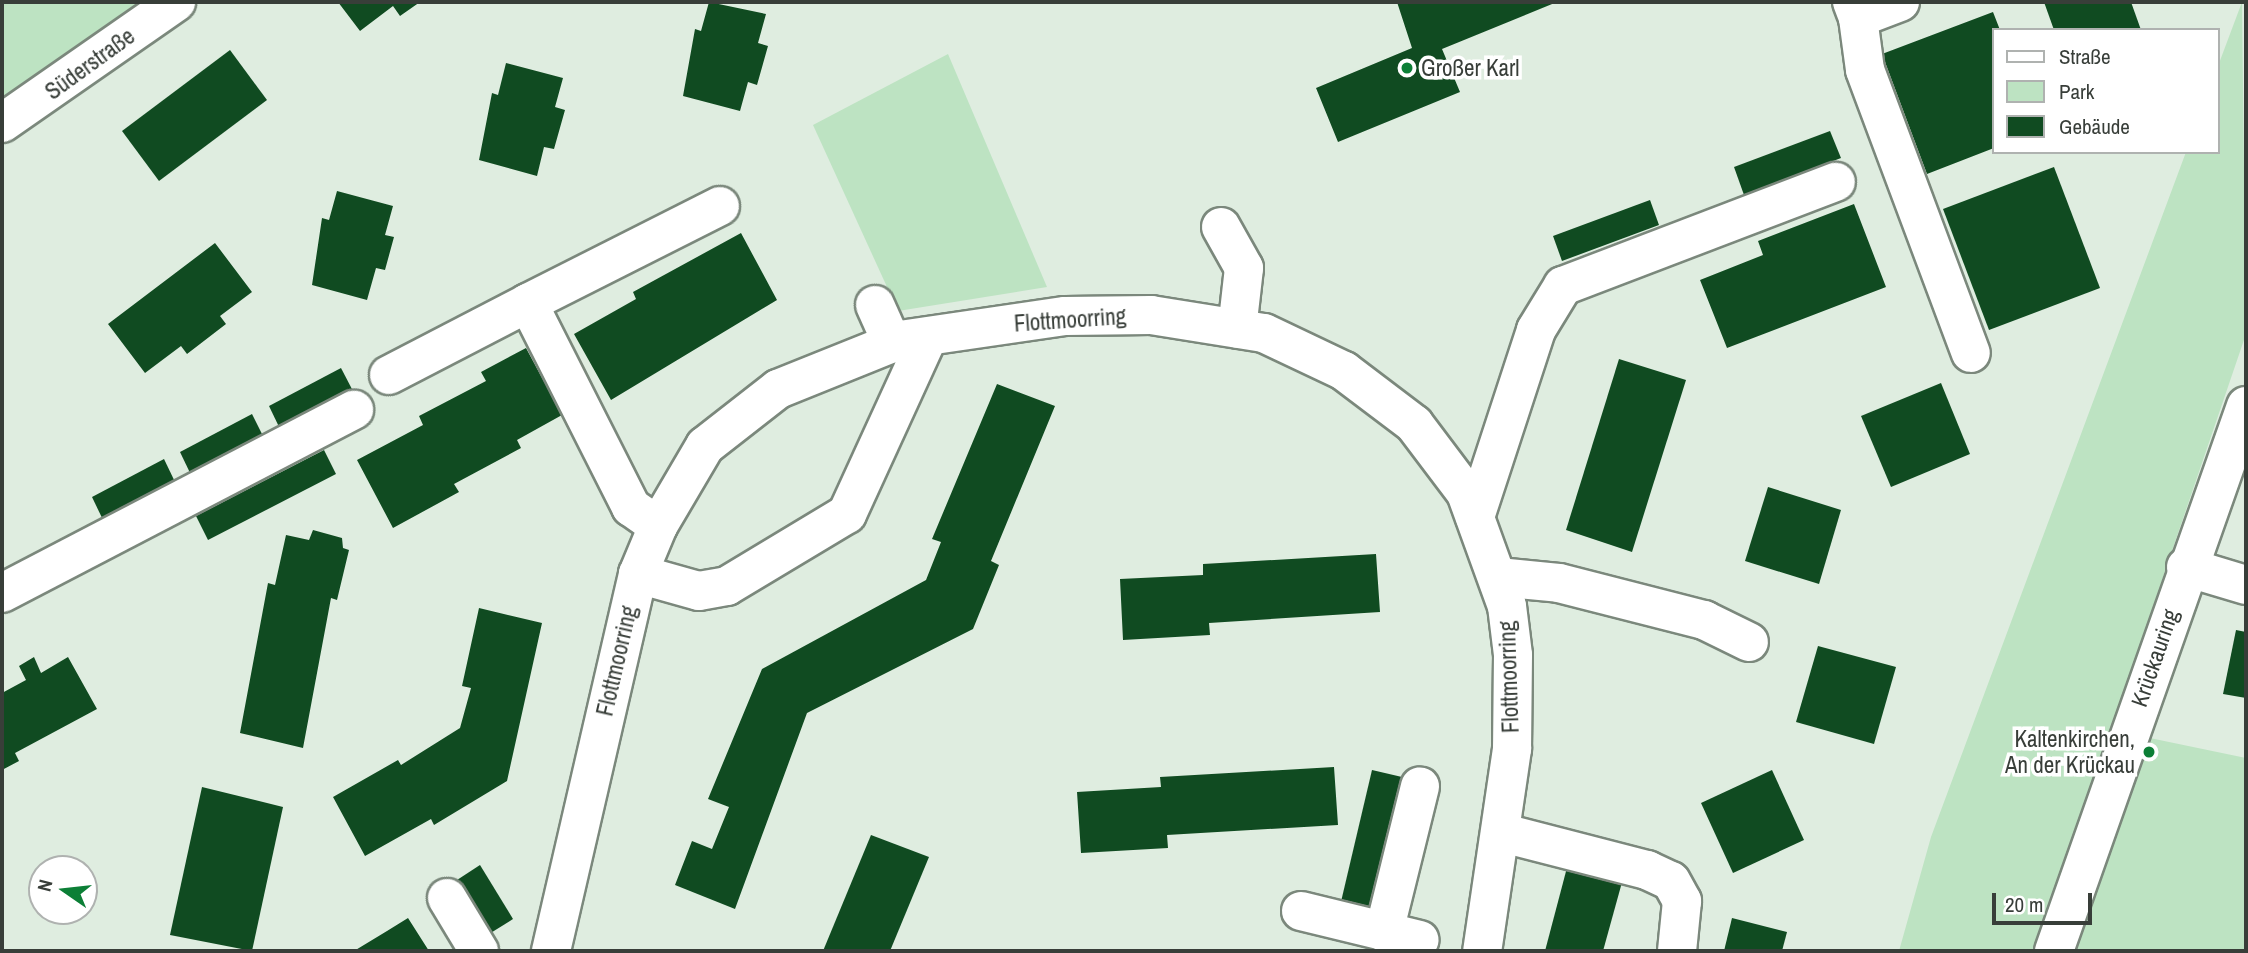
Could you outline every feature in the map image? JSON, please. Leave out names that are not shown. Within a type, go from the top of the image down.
[{"type":"street","name":"Süderstraße","points":[[2,123],[176,2]]},
{"type":"street","points":[[1900,2],[1855,10],[1864,70],[1971,353]]},
{"type":"street","points":[[1475,517],[1536,330],[1563,286],[1836,182]]},
{"type":"street","points":[[389,375],[720,206]]},
{"type":"street","points":[[1221,227],[1244,268],[1237,329]]},
{"type":"street","points":[[528,303],[631,507],[658,526]]},
{"type":"street","points":[[638,574],[699,591],[727,586],[847,514],[910,340],[875,305]]},
{"type":"street","name":"Flottmoorring","points":[[554,950],[638,574],[658,526],[705,446],[778,389],[910,340],[1065,316],[1151,315],[1264,333],[1344,371],[1393,405],[1466,493],[1498,577],[1513,655],[1503,833],[1482,951]]},
{"type":"street","name":"Krückauring","points":[[2054,951],[2216,576],[2246,406]]},
{"type":"street","points":[[2,593],[354,410]]},
{"type":"street","points":[[1498,577],[1559,583],[1704,620],[1749,642]]},
{"type":"street","points":[[1301,911],[1402,936],[1420,786]]},
{"type":"street","points":[[1503,833],[1647,870],[1671,881],[1682,901],[1676,951]]},
{"type":"street","points":[[447,898],[478,951]]},
{"type":"green space","points":[[2,2],[147,2],[2,104]]},
{"type":"green space","points":[[2242,2],[2246,334],[2055,894],[2145,737],[2246,758],[2246,951],[1899,951],[1931,837],[2185,154],[2220,154],[2220,61]]},
{"type":"green space","points":[[948,54],[1047,287],[898,311],[813,125]]},
{"type":"building","points":[[338,2],[420,2],[400,16],[393,6],[360,31]]},
{"type":"building","points":[[709,2],[766,14],[758,43],[768,46],[757,85],[748,82],[740,111],[683,96],[695,29],[701,31]]},
{"type":"building","name":"Großer Karl","points":[[1397,2],[1557,2],[1442,49],[1460,92],[1338,142],[1316,88],[1412,48]]},
{"type":"building","points":[[2044,2],[2131,2],[2140,28],[2053,28]]},
{"type":"building","points":[[1993,12],[1999,28],[1993,28],[1993,148],[1927,174],[1882,54]]},
{"type":"building","points":[[230,50],[267,100],[159,181],[122,131]]},
{"type":"building","points":[[506,63],[563,78],[555,107],[565,110],[554,149],[544,147],[537,176],[479,160],[492,93],[498,95]]},
{"type":"building","points":[[1830,131],[1841,158],[1744,195],[1734,167]]},
{"type":"building","points":[[2054,167],[2100,288],[1989,330],[1943,209]]},
{"type":"building","points":[[337,191],[393,206],[385,235],[394,237],[385,270],[376,268],[367,300],[312,285],[322,218],[329,220]]},
{"type":"building","points":[[1650,200],[1659,225],[1562,261],[1553,236]]},
{"type":"building","points":[[1854,204],[1886,287],[1727,348],[1700,280],[1763,255],[1758,241]]},
{"type":"building","points":[[741,233],[777,300],[611,400],[574,334],[636,299],[633,292]]},
{"type":"building","points":[[215,243],[252,292],[220,316],[226,324],[187,354],[181,346],[145,373],[108,324]]},
{"type":"building","points":[[526,348],[562,415],[517,440],[521,448],[454,484],[459,492],[393,528],[357,460],[423,425],[419,416],[486,381],[481,372]]},
{"type":"building","points":[[1619,359],[1686,380],[1632,552],[1566,530]]},
{"type":"building","points":[[341,368],[354,393],[281,431],[269,406]]},
{"type":"building","points":[[1941,383],[1970,454],[1891,487],[1861,416]]},
{"type":"building","points":[[997,384],[1055,406],[991,561],[999,565],[973,629],[807,713],[735,909],[675,885],[692,841],[712,849],[729,807],[708,799],[762,669],[926,580],[941,542],[932,539]]},
{"type":"building","points":[[252,414],[264,438],[192,477],[180,452]]},
{"type":"building","points":[[324,450],[336,474],[208,540],[196,516]]},
{"type":"building","points":[[164,459],[176,484],[104,522],[92,497]]},
{"type":"building","points":[[1768,487],[1841,510],[1819,584],[1745,561]]},
{"type":"building","points":[[313,530],[342,538],[343,548],[349,550],[337,600],[331,598],[303,748],[240,733],[268,583],[275,585],[286,535],[309,540]]},
{"type":"building","points":[[1376,554],[1380,612],[1209,623],[1210,635],[1123,640],[1120,579],[1203,575],[1203,564]]},
{"type":"building","points":[[479,608],[542,623],[507,781],[434,825],[431,819],[365,856],[333,797],[398,760],[401,765],[460,728],[471,688],[462,686]]},
{"type":"building","points":[[2236,630],[2246,632],[2246,698],[2223,694]]},
{"type":"building","points":[[1818,646],[1896,667],[1874,744],[1796,722]]},
{"type":"building","points":[[34,657],[41,673],[68,657],[97,709],[15,753],[19,761],[2,770],[2,693],[26,680],[19,666]]},
{"type":"building","points":[[1334,767],[1338,825],[1167,835],[1168,848],[1081,853],[1077,792],[1161,787],[1160,777]]},
{"type":"building","points":[[1372,770],[1402,777],[1370,913],[1340,906]]},
{"type":"building","points":[[1772,770],[1804,840],[1733,873],[1701,803]]},
{"type":"building","points":[[202,787],[283,807],[252,951],[170,935]]},
{"type":"building","points":[[871,835],[929,857],[890,951],[823,951]]},
{"type":"building","points":[[1569,860],[1624,875],[1603,951],[1545,951]]},
{"type":"building","points":[[480,865],[513,919],[489,934],[457,880]]},
{"type":"building","points":[[408,918],[429,951],[354,951],[387,931]]},
{"type":"building","points":[[1732,918],[1787,932],[1782,951],[1724,951]]},
{"type":"place","name":"Großer Karl","points":[[1407,68]]},
{"type":"place","name":"Kaltenkirchen, An der Krückau","points":[[2149,752]]}]
